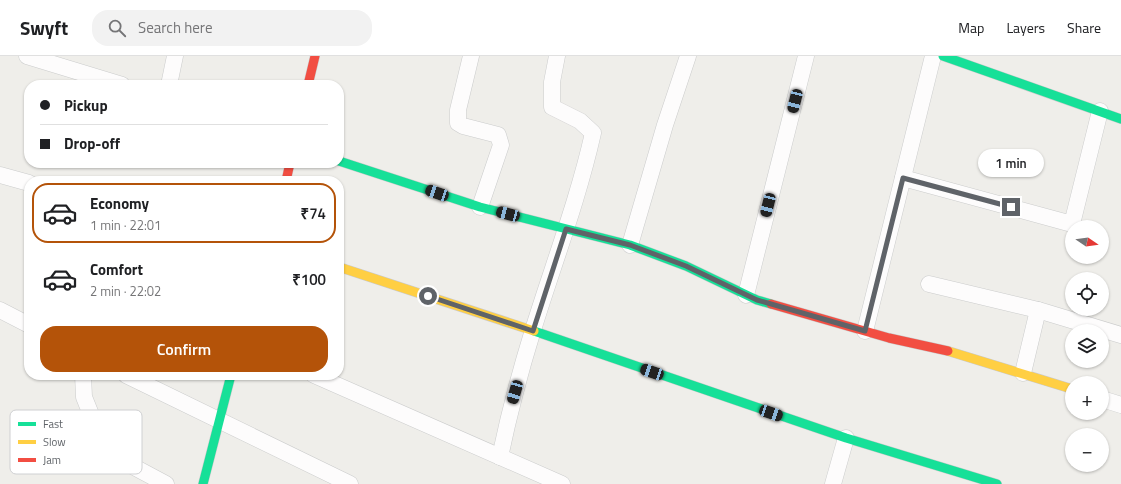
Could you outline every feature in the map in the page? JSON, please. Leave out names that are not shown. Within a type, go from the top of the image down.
[{"type":"street","points":[[27,56],[106,80]]},
{"type":"street","points":[[170,80],[175,56]]},
{"type":"street","points":[[309,80],[315,56]]},
{"type":"street","points":[[471,56],[458,110],[458,123],[463,126],[498,135],[501,145],[480,207]]},
{"type":"street","points":[[500,457],[511,407],[533,331],[583,178],[593,133],[580,121],[552,107],[552,82],[557,56]]},
{"type":"street","points":[[630,245],[665,125],[688,56]]},
{"type":"street","points":[[746,295],[806,56]]},
{"type":"street","points":[[865,331],[933,56]]},
{"type":"street","points":[[943,56],[1121,119]]},
{"type":"street","points":[[903,178],[1072,224],[1100,112]]},
{"type":"street","points":[[344,162],[480,207],[630,245],[686,266],[757,300],[865,331],[943,349],[1065,387]]},
{"type":"street","points":[[0,175],[24,182]]},
{"type":"street","points":[[344,269],[533,331],[846,438],[997,484]]},
{"type":"street","points":[[929,284],[1038,310],[1121,335]]},
{"type":"street","points":[[0,310],[24,322]]},
{"type":"street","points":[[1023,373],[1038,310]]},
{"type":"street","points":[[83,380],[84,398],[89,410]]},
{"type":"street","points":[[136,380],[343,483]]},
{"type":"street","points":[[203,484],[230,380]]},
{"type":"street","points":[[325,380],[562,484]]},
{"type":"street","points":[[1109,401],[1121,405]]},
{"type":"street","points":[[834,484],[846,438]]},
{"type":"street","points":[[142,471],[166,484]]},
{"type":"traffic: fast","points":[[943,56],[1121,119]]},
{"type":"traffic: fast","points":[[344,163],[480,207],[630,245],[686,266],[757,300],[771,304]]},
{"type":"traffic: fast","points":[[534,331],[846,438],[997,484]]},
{"type":"traffic: fast","points":[[203,484],[230,380]]},
{"type":"traffic: slow","points":[[344,269],[534,331]]},
{"type":"traffic: slow","points":[[948,351],[1065,387]]},
{"type":"traffic: jam","points":[[309,80],[315,56]]},
{"type":"traffic: jam","points":[[287,176],[289,168]]},
{"type":"traffic: jam","points":[[771,304],[889,338],[948,351]]},
{"type":"route","points":[[428,296],[533,331],[566,229],[630,245],[686,266],[757,300],[865,331],[903,178],[1011,207]]}]
